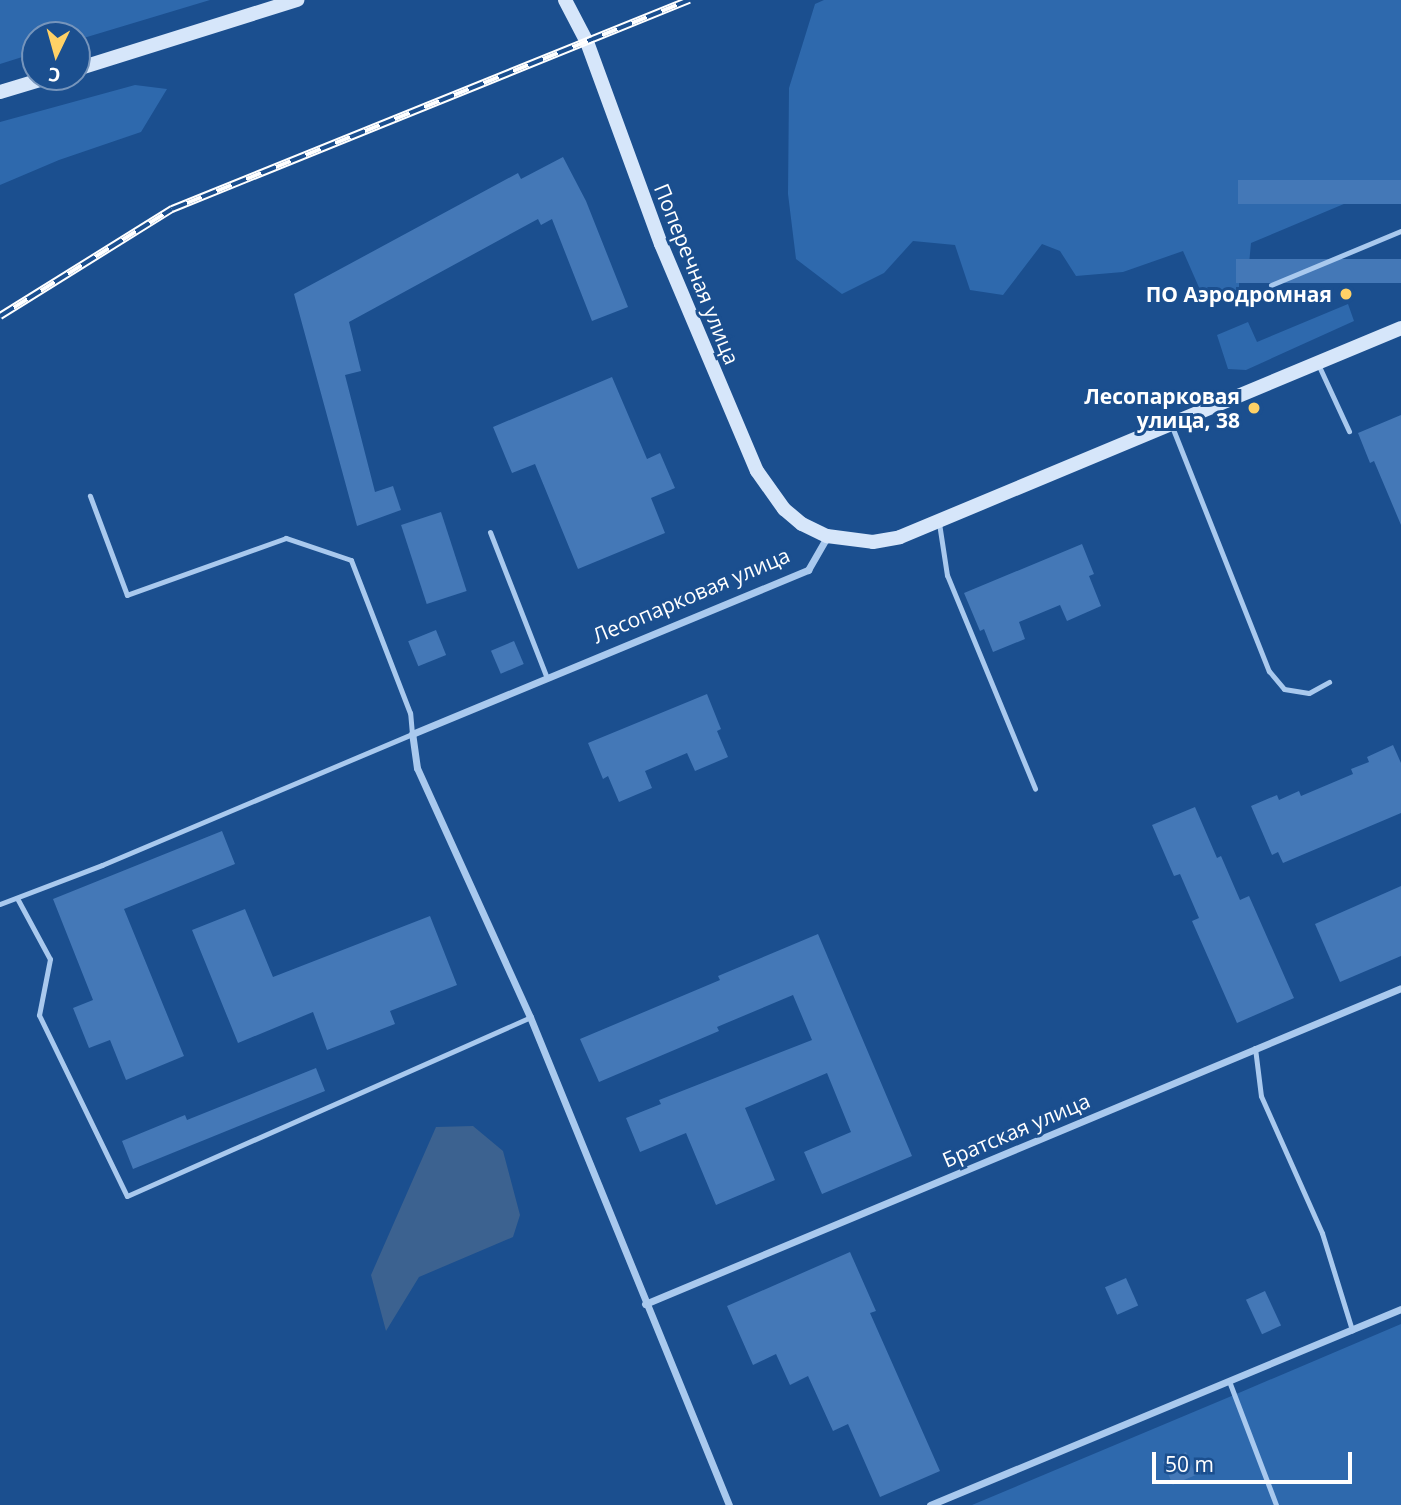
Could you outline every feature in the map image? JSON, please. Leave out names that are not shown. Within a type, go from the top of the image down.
[{"type":"street","points":[[91,65],[297,0]]},
{"type":"street","name":"Поперечная улица","points":[[565,0],[579,23],[661,244],[757,471],[784,509],[802,524],[827,536]]},
{"type":"street","points":[[0,92],[21,86]]},
{"type":"street","points":[[827,536],[873,542],[900,537],[1401,328]]},
{"type":"street","name":"Лесопарковая улица","points":[[412,734],[807,570],[827,536]]},
{"type":"street","points":[[412,734],[417,768],[530,1017],[729,1505]]},
{"type":"street","name":"Братская улица","points":[[645,1304],[1401,988]]},
{"type":"street","points":[[930,1505],[1401,1309]]},
{"type":"lane","points":[[1272,285],[1401,231]]},
{"type":"lane","points":[[1318,363],[1349,430]]},
{"type":"lane","points":[[1171,424],[1269,671],[1284,690],[1309,693],[1329,682]]},
{"type":"lane","points":[[0,905],[102,865],[412,734],[410,713],[351,559],[286,538],[127,595],[90,496]]},
{"type":"lane","points":[[939,522],[947,575],[1035,789]]},
{"type":"lane","points":[[490,532],[547,678]]},
{"type":"lane","points":[[17,898],[50,959],[39,1015],[127,1196],[530,1017]]},
{"type":"lane","points":[[1255,1048],[1261,1096],[1322,1233],[1352,1329]]},
{"type":"lane","points":[[1229,1381],[1276,1505]]},
{"type":"shaded area","points":[[0,0],[210,0],[91,36],[91,21],[21,21],[21,57],[0,64]]},
{"type":"shaded area","points":[[824,0],[1401,0],[1401,180],[1251,243],[1248,275],[1239,275],[1239,290],[1201,292],[1183,251],[1123,272],[1076,276],[1060,251],[1042,244],[1003,295],[970,290],[955,245],[913,241],[884,273],[842,294],[796,259],[788,194],[789,88],[815,4]]},
{"type":"shaded area","points":[[135,85],[167,89],[141,132],[59,160],[0,185],[0,122]]},
{"type":"shaded area","points":[[1348,304],[1354,321],[1246,370],[1228,369],[1217,335],[1248,322],[1257,342]]},
{"type":"shaded area","points":[[473,1126],[503,1151],[520,1215],[513,1237],[419,1277],[386,1331],[371,1275],[436,1127]]},
{"type":"shaded area","points":[[1401,1324],[1401,1505],[972,1505],[1234,1395]]},
{"type":"building","points":[[563,157],[586,201],[628,307],[592,321],[552,219],[541,225],[538,219],[349,322],[361,371],[345,375],[375,492],[393,486],[401,510],[357,526],[294,294],[518,173],[521,179]]},
{"type":"building","points":[[1238,180],[1401,180],[1401,204],[1238,204]]},
{"type":"building","points":[[1236,259],[1401,259],[1401,283],[1236,283]]},
{"type":"building","points":[[612,377],[647,459],[660,453],[675,488],[651,498],[665,533],[578,569],[535,464],[512,473],[493,427]]},
{"type":"building","points":[[1401,415],[1401,525],[1374,461],[1370,463],[1358,433]]},
{"type":"building","points":[[441,512],[467,591],[427,604],[401,525]]},
{"type":"building","points":[[1082,544],[1094,574],[1089,576],[1101,606],[1067,621],[1060,605],[1019,622],[1025,639],[993,652],[984,629],[980,631],[964,593]]},
{"type":"building","points":[[436,630],[446,655],[418,666],[408,641]]},
{"type":"building","points":[[514,641],[524,664],[501,674],[491,651]]},
{"type":"building","points":[[707,694],[721,729],[717,731],[728,757],[695,771],[687,753],[645,771],[652,788],[619,802],[608,776],[603,779],[588,743]]},
{"type":"building","points":[[1393,745],[1401,763],[1401,813],[1283,863],[1278,852],[1272,855],[1251,806],[1277,795],[1279,800],[1299,791],[1301,796],[1353,774],[1351,769],[1369,762],[1367,757]]},
{"type":"building","points":[[1195,807],[1217,858],[1221,856],[1240,900],[1249,896],[1294,998],[1237,1023],[1192,921],[1199,918],[1180,874],[1174,876],[1152,825]]},
{"type":"building","points":[[222,831],[235,864],[124,909],[184,1056],[126,1080],[110,1040],[89,1048],[73,1008],[93,1000],[53,899]]},
{"type":"building","points":[[1401,886],[1401,956],[1340,982],[1315,924]]},
{"type":"building","points":[[245,909],[273,977],[430,916],[457,985],[390,1011],[395,1024],[327,1050],[313,1012],[238,1043],[192,930]]},
{"type":"building","points":[[818,934],[912,1156],[822,1194],[804,1152],[851,1132],[827,1073],[745,1108],[775,1180],[716,1205],[686,1133],[640,1152],[626,1118],[661,1104],[659,1100],[812,1040],[793,995],[717,1027],[719,1031],[599,1082],[580,1039],[720,980],[718,976]]},
{"type":"building","points":[[316,1068],[325,1091],[133,1169],[122,1141],[185,1115],[187,1120]]},
{"type":"building","points":[[850,1252],[876,1311],[870,1313],[940,1471],[880,1497],[848,1424],[833,1431],[808,1376],[790,1385],[776,1354],[753,1365],[727,1306]]},
{"type":"building","points":[[1126,1278],[1138,1305],[1117,1315],[1105,1287]]},
{"type":"building","points":[[1265,1291],[1281,1325],[1262,1334],[1246,1300]]},
{"type":"building","points":[[1186,1452],[1196,1475],[1173,1485],[1163,1462]]},
{"type":"railway","points":[[0,316],[172,209],[689,0]]},
{"type":"place","name":"ПО Аэродромная","points":[[1346,294]]},
{"type":"place","name":"Лесопарковая улица, 38","points":[[1254,408]]}]
